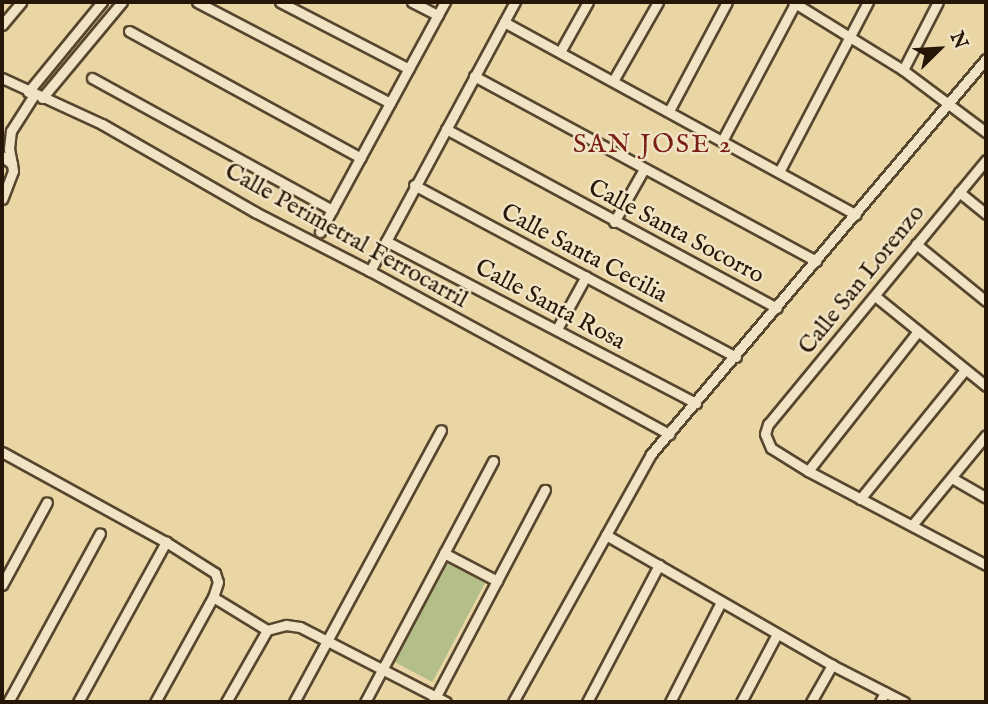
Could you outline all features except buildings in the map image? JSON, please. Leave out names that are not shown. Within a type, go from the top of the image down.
[{"type":"street","points":[[2,25],[21,2]]},
{"type":"street","points":[[2,199],[10,183],[8,160],[11,131],[102,2]]},
{"type":"street","points":[[35,95],[122,2]]},
{"type":"street","points":[[197,2],[390,103]]},
{"type":"street","points":[[280,2],[409,69]]},
{"type":"street","points":[[412,2],[438,15]]},
{"type":"street","points":[[320,232],[445,2]]},
{"type":"street","points":[[370,271],[515,2]]},
{"type":"street","points":[[560,52],[588,2]]},
{"type":"street","points":[[613,81],[658,2]]},
{"type":"street","points":[[669,111],[727,2]]},
{"type":"street","points":[[722,141],[794,2],[903,70],[986,132]]},
{"type":"street","points":[[779,172],[868,2]]},
{"type":"street","points":[[903,70],[938,2]]},
{"type":"street","points":[[2,7],[11,14]]},
{"type":"street","points":[[504,22],[856,215]]},
{"type":"street","points":[[129,31],[361,158]]},
{"type":"street","points":[[513,702],[638,483],[651,454],[951,104],[986,59]]},
{"type":"street","points":[[474,76],[816,261]]},
{"type":"street","name":"Calle Perimetral Ferrocarril","points":[[2,78],[102,124],[184,168],[255,212],[370,271],[669,434]]},
{"type":"street","points":[[92,78],[332,210]]},
{"type":"street","name":"Calle Santa Socorro","points":[[446,129],[777,308]]},
{"type":"street","name":"Calle San Lorenzo","points":[[808,471],[766,443],[765,429],[986,160]]},
{"type":"street","points":[[614,222],[643,169]]},
{"type":"street","name":"Calle Santa Cecilia","points":[[414,186],[736,356]]},
{"type":"street","points":[[959,192],[986,214]]},
{"type":"street","name":"Calle Santa Rosa","points":[[386,241],[696,403]]},
{"type":"street","points":[[916,244],[986,301]]},
{"type":"street","points":[[557,329],[586,276]]},
{"type":"street","points":[[875,296],[986,387]]},
{"type":"street","points":[[918,331],[808,471],[913,524],[986,565]]},
{"type":"street","points":[[860,499],[965,370]]},
{"type":"street","points":[[294,702],[441,430]]},
{"type":"street","points":[[913,524],[986,435]]},
{"type":"street","points":[[2,452],[166,542],[215,573],[218,582],[213,597],[155,702]]},
{"type":"street","points":[[365,702],[493,461]]},
{"type":"street","points":[[952,478],[986,498]]},
{"type":"street","points":[[435,699],[545,490]]},
{"type":"street","points":[[2,585],[47,502]]},
{"type":"street","points":[[8,702],[100,533]]},
{"type":"street","points":[[606,535],[832,665],[904,702]]},
{"type":"street","points":[[78,702],[166,542]]},
{"type":"street","points":[[444,554],[497,581]]},
{"type":"street","points":[[587,702],[659,565]]},
{"type":"street","points":[[213,597],[267,630]]},
{"type":"street","points":[[670,702],[722,602]]},
{"type":"street","points":[[226,702],[267,630],[277,625],[293,625],[327,639],[435,699],[446,702]]},
{"type":"street","points":[[741,702],[777,634]]},
{"type":"street","points":[[811,702],[832,665]]},
{"type":"street","points":[[880,702],[885,692]]},
{"type":"green space","points":[[447,563],[485,583],[432,682],[394,662]]},
{"type":"district","name":"SAN JOSE 2","points":[[653,145]]}]
